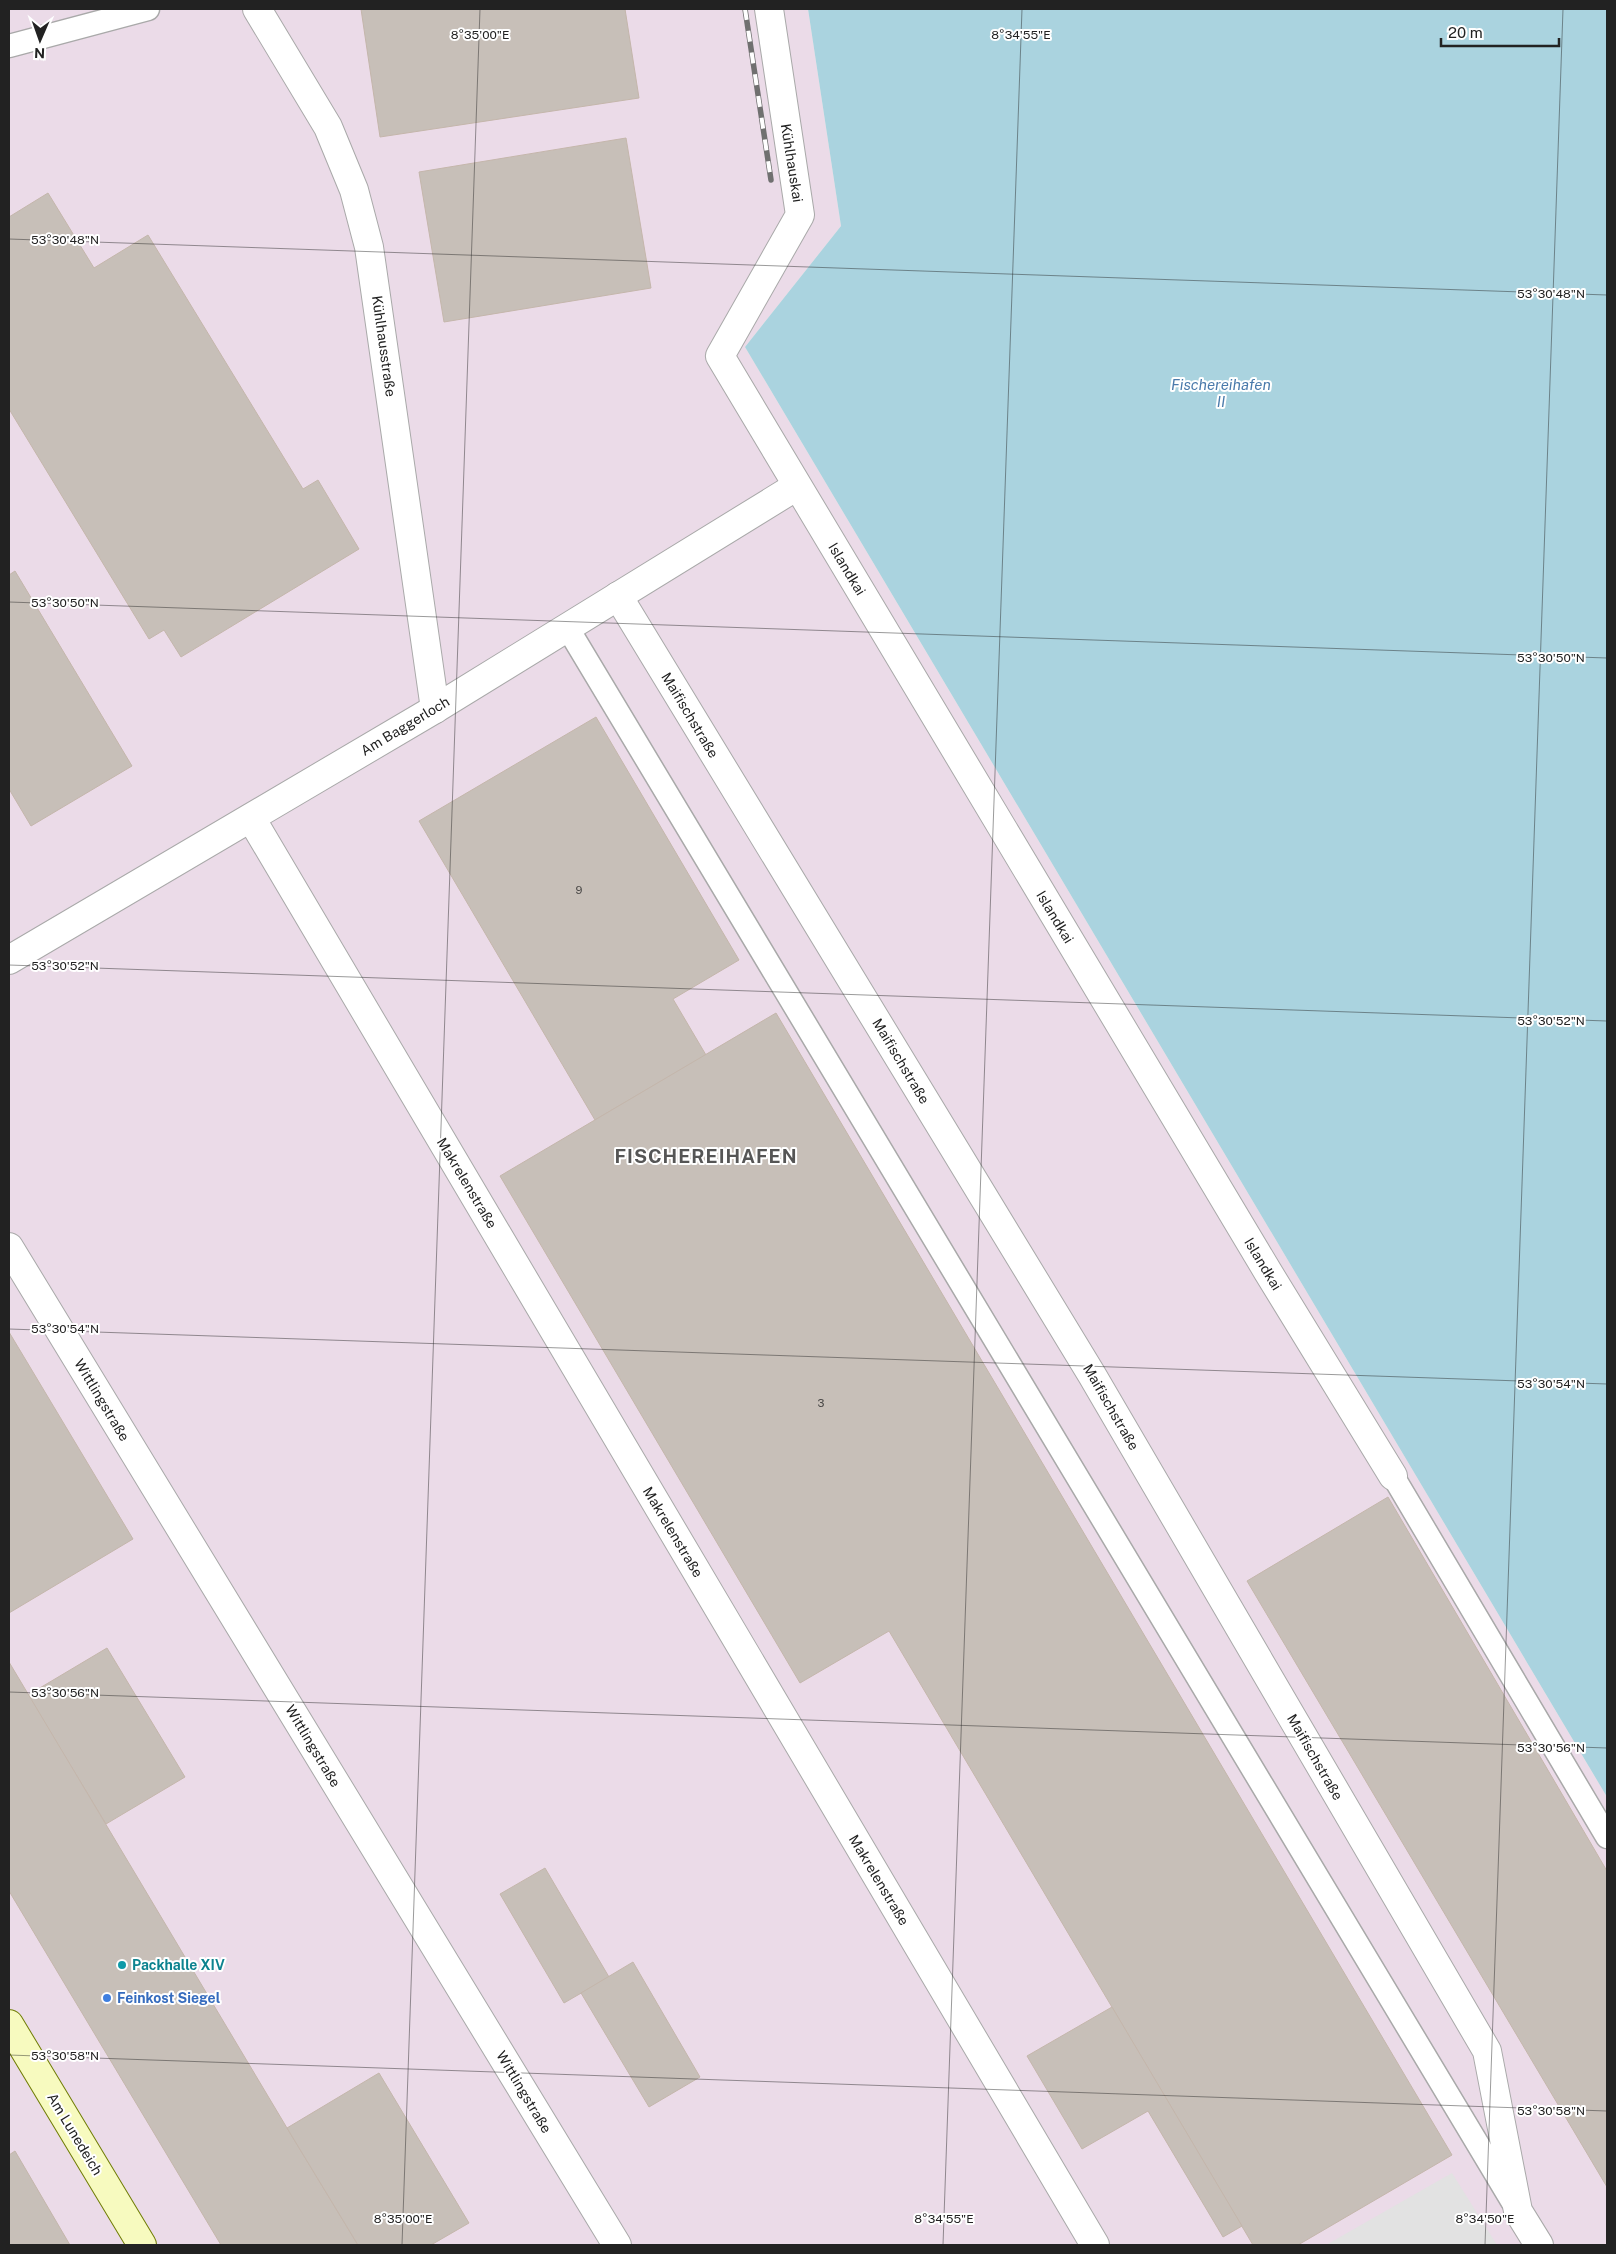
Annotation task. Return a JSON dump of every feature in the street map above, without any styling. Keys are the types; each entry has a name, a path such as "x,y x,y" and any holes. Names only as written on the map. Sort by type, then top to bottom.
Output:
{"street":[{"name":"Kühlhausstraße","path":"257,9 328,127 354,190 369,246 435,708"},
{"name":"Kühlhauskai","path":"720,356 800,215 769,9"},
{"name":"Islandkai","path":"720,356 1262,1264 1392,1476"},
{"name":"Am Baggerloch","path":"9,960 435,708 797,486"},
{"name":"Maifischstraße","path":"618,596 1092,1375 1488,2051 1518,2211 1540,2245"},
{"name":"Makrelenstraße","path":"251,818 1095,2245"},
{"name":"Wittlingstraße","path":"9,1247 617,2245"},
{"name":"Am Lunedeich","path":"9,2024 142,2245"}],"lane":[{"path":"9,46 148,9"},
{"path":"567,627 1518,2211"},
{"path":"1392,1476 1607,1837"}],"shaded area":[{"path":"9,9 808,9 841,226 745,347 1607,1797 1607,2245 9,2245"},
{"path":"1452,2173 1497,2245 1326,2245"}],"water":[{"name":"Fischereihafen II","path":"808,9 1607,9 1607,1797 745,347 841,226"}],"building":[{"path":"361,9 625,9 639,98 380,137"},
{"path":"626,138 651,288 444,322 419,172"},
{"path":"48,193 94,268 148,235 303,489 318,480 359,549 181,657 164,630 149,639 9,409 9,217"},
{"path":"15,571 132,766 31,826 9,789 9,575"},
{"path":"596,717 739,960 673,999 706,1055 595,1120 419,821"},
{"path":"776,1013 1452,2155 1298,2245 1253,2245 889,1631 800,1683 500,1176"},
{"path":"9,1332 133,1539 9,1613"},
{"path":"1388,1497 1607,1871 1607,2187 1247,1581"},
{"path":"107,1648 185,1777 106,1824 28,1695"},
{"name":"Packhalle XIV","path":"9,1662 358,2245 221,2245 9,1891"},
{"path":"545,1868 609,1977 564,2003 500,1894"},
{"path":"633,1962 700,2077 649,2107 581,1993"},
{"path":"1112,2007 1242,2226 1223,2237 1148,2111 1082,2149 1027,2056"},
{"path":"379,2073 469,2223 431,2245 358,2245 287,2128"},
{"path":"15,2151 70,2245 9,2245 9,2155"}],"railway":[{"path":"745,9 771,180"}],"place":[{"name":"Packhalle XIV","path":"122,1965"},
{"name":"Feinkost Siegel","path":"107,1998"}],"district":[{"name":"FISCHEREIHAFEN","path":"706,1156"}]}
